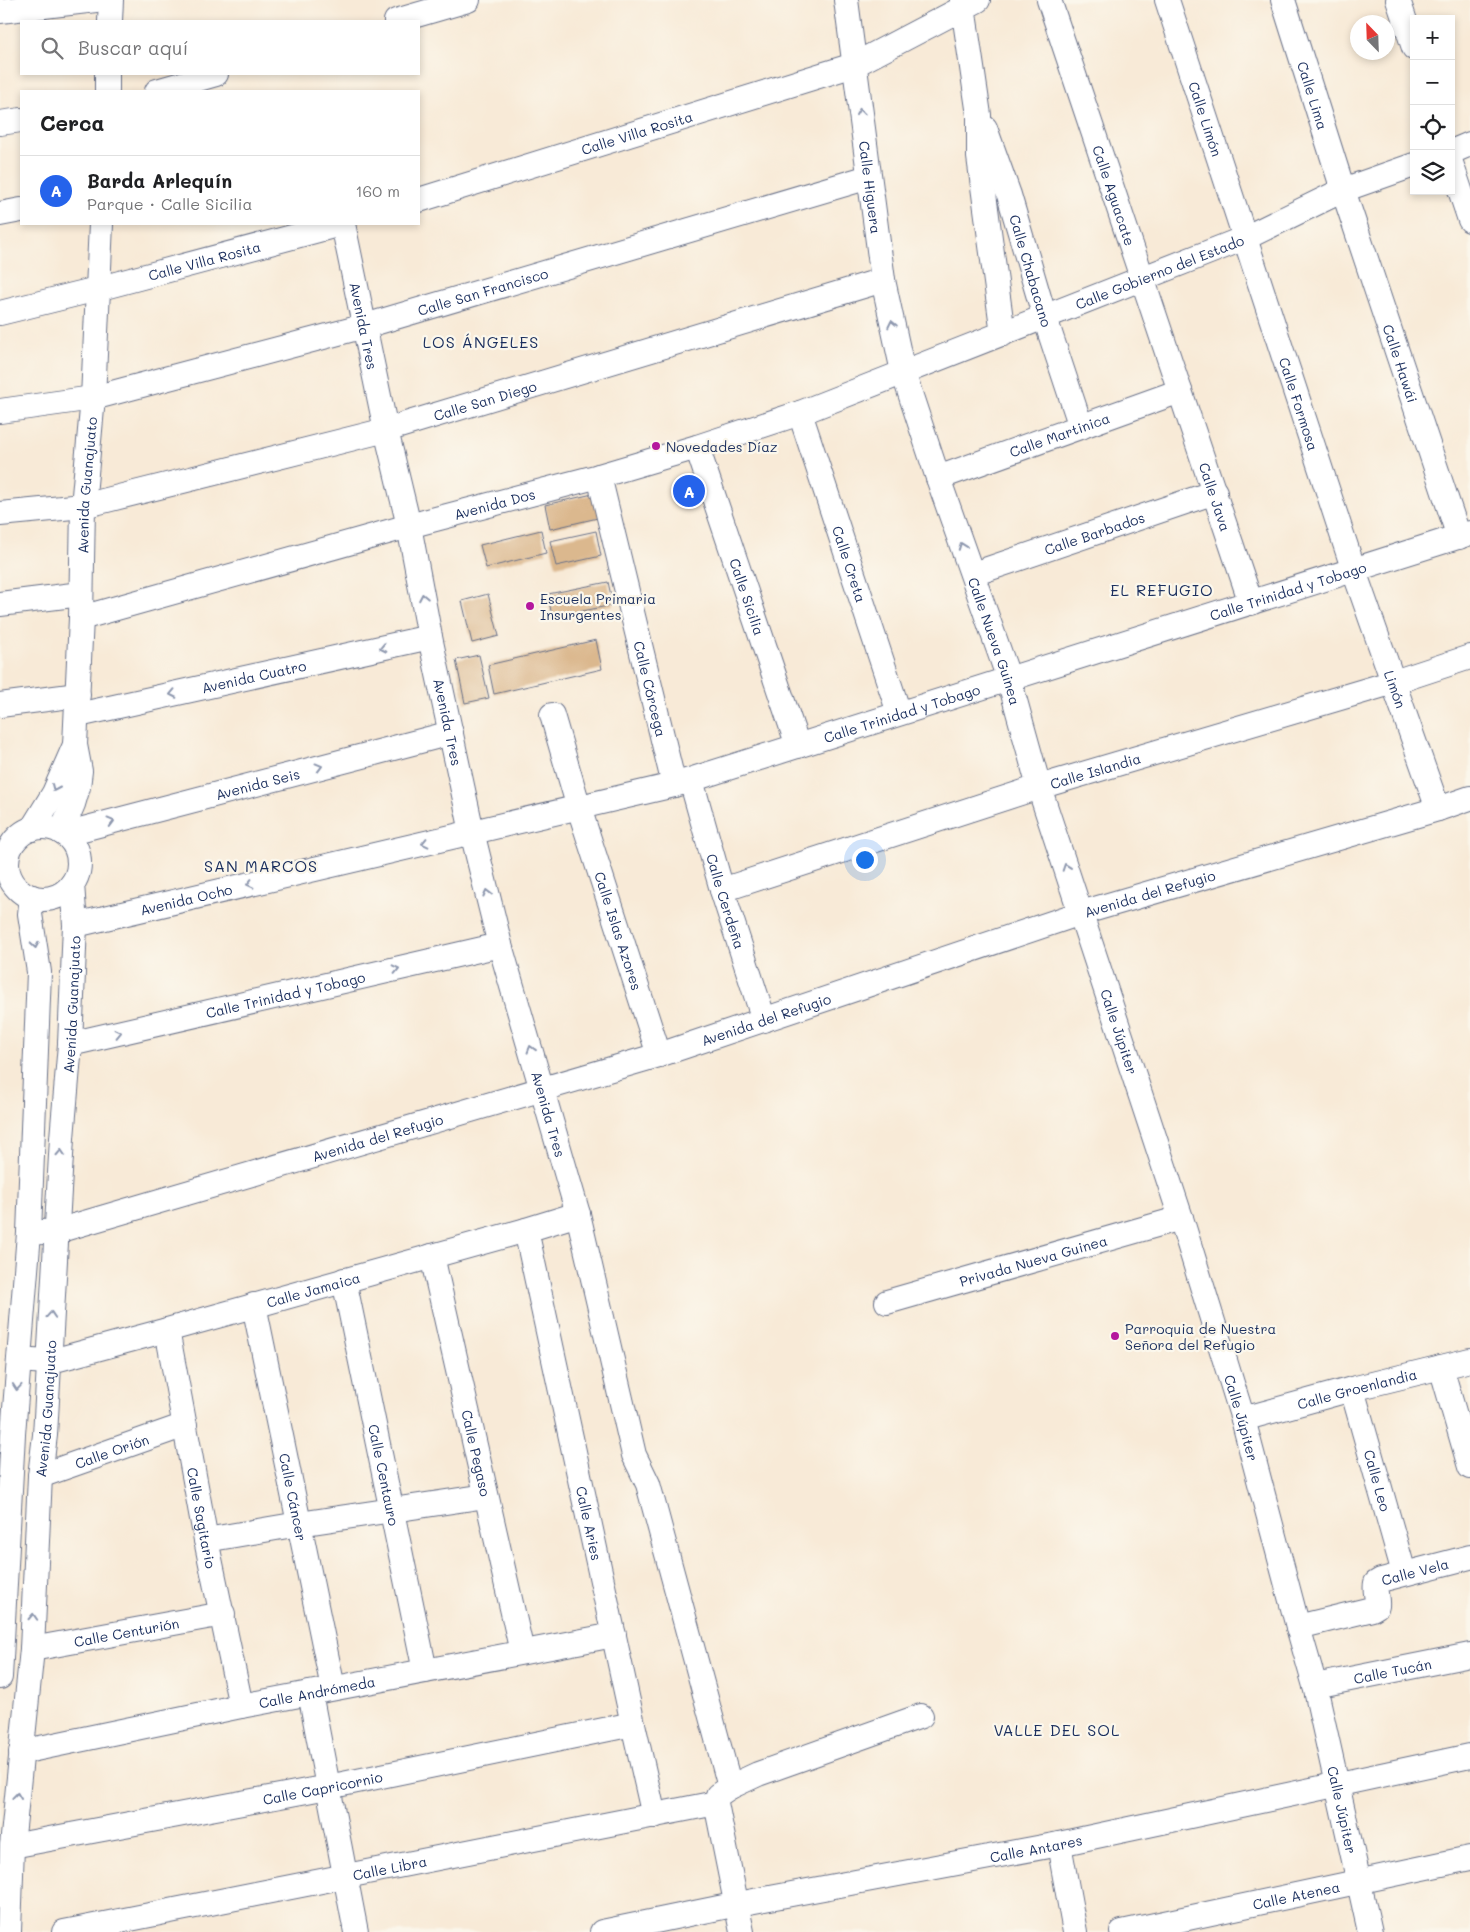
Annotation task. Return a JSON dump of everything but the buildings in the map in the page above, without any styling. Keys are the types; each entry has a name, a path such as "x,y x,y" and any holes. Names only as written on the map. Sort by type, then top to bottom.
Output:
{"street":[{"path":"0,11 96,0"},
{"path":"110,20 111,0"},
{"path":"399,20 468,0"},
{"name":"Calle Higuera","path":"846,0 883,280 902,372"},
{"name":"Calle Aguacate","path":"1049,0 1180,391"},
{"name":"Calle Limón","path":"1167,0 1245,238"},
{"name":"Calle Lima","path":"1283,0 1343,190"},
{"path":"1398,0 1410,36"},
{"name":"Calle Villa Rosita","path":"420,200 854,66 967,3"},
{"name":"Calle Chabacano","path":"967,3 979,114 979,157 1003,334"},
{"path":"107,75 107,90"},
{"path":"160,90 212,75"},
{"name":"Calle Chabacano","path":"979,114 1010,195 1046,318 1081,427"},
{"path":"0,123 20,120"},
{"path":"1455,150 1470,144"},
{"name":"Calle Gobierno del Estado","path":"902,372 1046,318 1245,238 1343,190 1410,166"},
{"path":"1455,175 1470,220"},
{"name":"Calle San Francisco","path":"0,411 93,398 365,326 869,177"},
{"name":"Calle Hawái","path":"1343,190 1465,535"},
{"path":"0,214 20,210"},
{"name":"Avenida Guanajuato","path":"63,833 78,787 80,770 75,745 81,618 83,506 93,398 96,289 101,225"},
{"name":"Calle Villa Rosita","path":"0,313 338,225"},
{"name":"Avenida Tres","path":"342,225 386,430 409,526 430,637 472,832 500,945 578,1214 634,1455 648,1484 717,1798 742,1932"},
{"name":"Calle Formosa","path":"1245,238 1354,571"},
{"name":"Calle San Diego","path":"0,514 83,506 386,430 883,280"},
{"name":"Avenida Dos","path":"81,618 697,447 800,413 902,372"},
{"name":"Calle Nueva Guinea","path":"902,372 1009,680 1039,787 1081,913"},
{"name":"Calle Martinica","path":"938,478 1180,391"},
{"name":"Calle Java","path":"1180,391 1251,603"},
{"name":"Calle Creta","path":"800,413 899,713"},
{"name":"Calle Sicilia","path":"697,447 798,746"},
{"name":"Calle Córcega","path":"598,476 682,783"},
{"name":"Calle Barbados","path":"972,574 1214,492"},
{"name":"Calle Trinidad y Tobago","path":"472,832 682,783 1465,535"},
{"name":"Limón","path":"1354,571 1438,809"},
{"path":"0,604 81,594"},
{"name":"Avenida Cuatro","path":"0,706 78,705 430,637"},
{"name":"Calle Islandia","path":"722,890 1039,787 1394,682 1470,657"},
{"name":"Calle Islas Azores","path":"552,715 579,808 659,1055"},
{"name":"Avenida Seis","path":"63,833 451,733"},
{"name":"Avenida Guanajuato","path":"32,829 54,793 75,745"},
{"name":"Calle Cerdeña","path":"682,783 722,890 764,1020"},
{"name":"Avenida del Refugio","path":"29,1233 57,1231 659,1055 1081,913 1470,798"},
{"path":"44,827 63,833 74,844 78,857 78,871 72,884 61,894 54,897 47,898 17,893 10,878 5,853 19,836 32,829 44,827"},
{"name":"Avenida Ocho","path":"75,925 472,832"},
{"name":"Avenida Guanajuato","path":"9,1932 12,1846 32,1649 40,1476 70,1044 75,925 72,884"},
{"name":"Avenida Guanajuato","path":"0,1676 13,1434 29,1233 39,972 30,914 17,893"},
{"name":"Calle Júpiter","path":"1081,913 1181,1218 1243,1419 1315,1686 1370,1932"},
{"name":"Calle Trinidad y Tobago","path":"70,1044 500,945"},
{"name":"Calle Jamaica","path":"20,1361 48,1362 578,1214"},
{"name":"Privada Nueva Guinea","path":"887,1302 1181,1218"},
{"name":"Calle Aries","path":"526,1230 654,1816"},
{"name":"Calle Pegaso","path":"432,1256 522,1652"},
{"name":"Calle Centauro","path":"344,1280 425,1671"},
{"name":"Calle Cáncer","path":"254,1305 333,1688"},
{"name":"Calle Sagitario","path":"167,1330 206,1540 241,1706"},
{"name":"Calle Groenlandia","path":"1243,1419 1352,1389 1470,1360"},
{"path":"1441,1367 1470,1467"},
{"name":"Calle Leo","path":"1352,1389 1404,1573"},
{"name":"Calle Orión","path":"40,1476 185,1425"},
{"path":"13,1434 44,1435"},
{"path":"206,1540 486,1496"},
{"name":"Calle Vela","path":"1298,1627 1372,1609 1377,1606 1376,1583 1404,1573 1470,1557"},
{"name":"Calle Centurión","path":"32,1649 223,1614"},
{"name":"Calle Andrómeda","path":"21,1752 241,1706 614,1635"},
{"name":"Calle Tucán","path":"1315,1686 1470,1655"},
{"path":"310,1693 356,1932"},
{"name":"Calle Libra","path":"64,1932 344,1875 654,1816 717,1798 758,1774 921,1716"},
{"name":"Calle Capricornio","path":"12,1846 328,1787 633,1724"},
{"name":"Calle Antares","path":"602,1932 738,1904 1059,1844 1470,1756"},
{"path":"1059,1844 1075,1932"},
{"name":"Calle Atenea","path":"1122,1932 1470,1858"}],"place":[{"name":"Novedades Díaz","path":"656,446"},
{"name":"Barda Arlequín","path":"689,491"},
{"name":"Escuela Primaria Insurgentes","path":"530,606"},
{"name":"Parroquia de Nuestra Señora del Refugio","path":"1115,1336"}],"district":[{"name":"LOS ÁNGELES","path":"481,341"},
{"name":"EL REFUGIO","path":"1162,589"},
{"name":"SAN MARCOS","path":"261,865"},
{"name":"VALLE DEL SOL","path":"1057,1729"}]}
